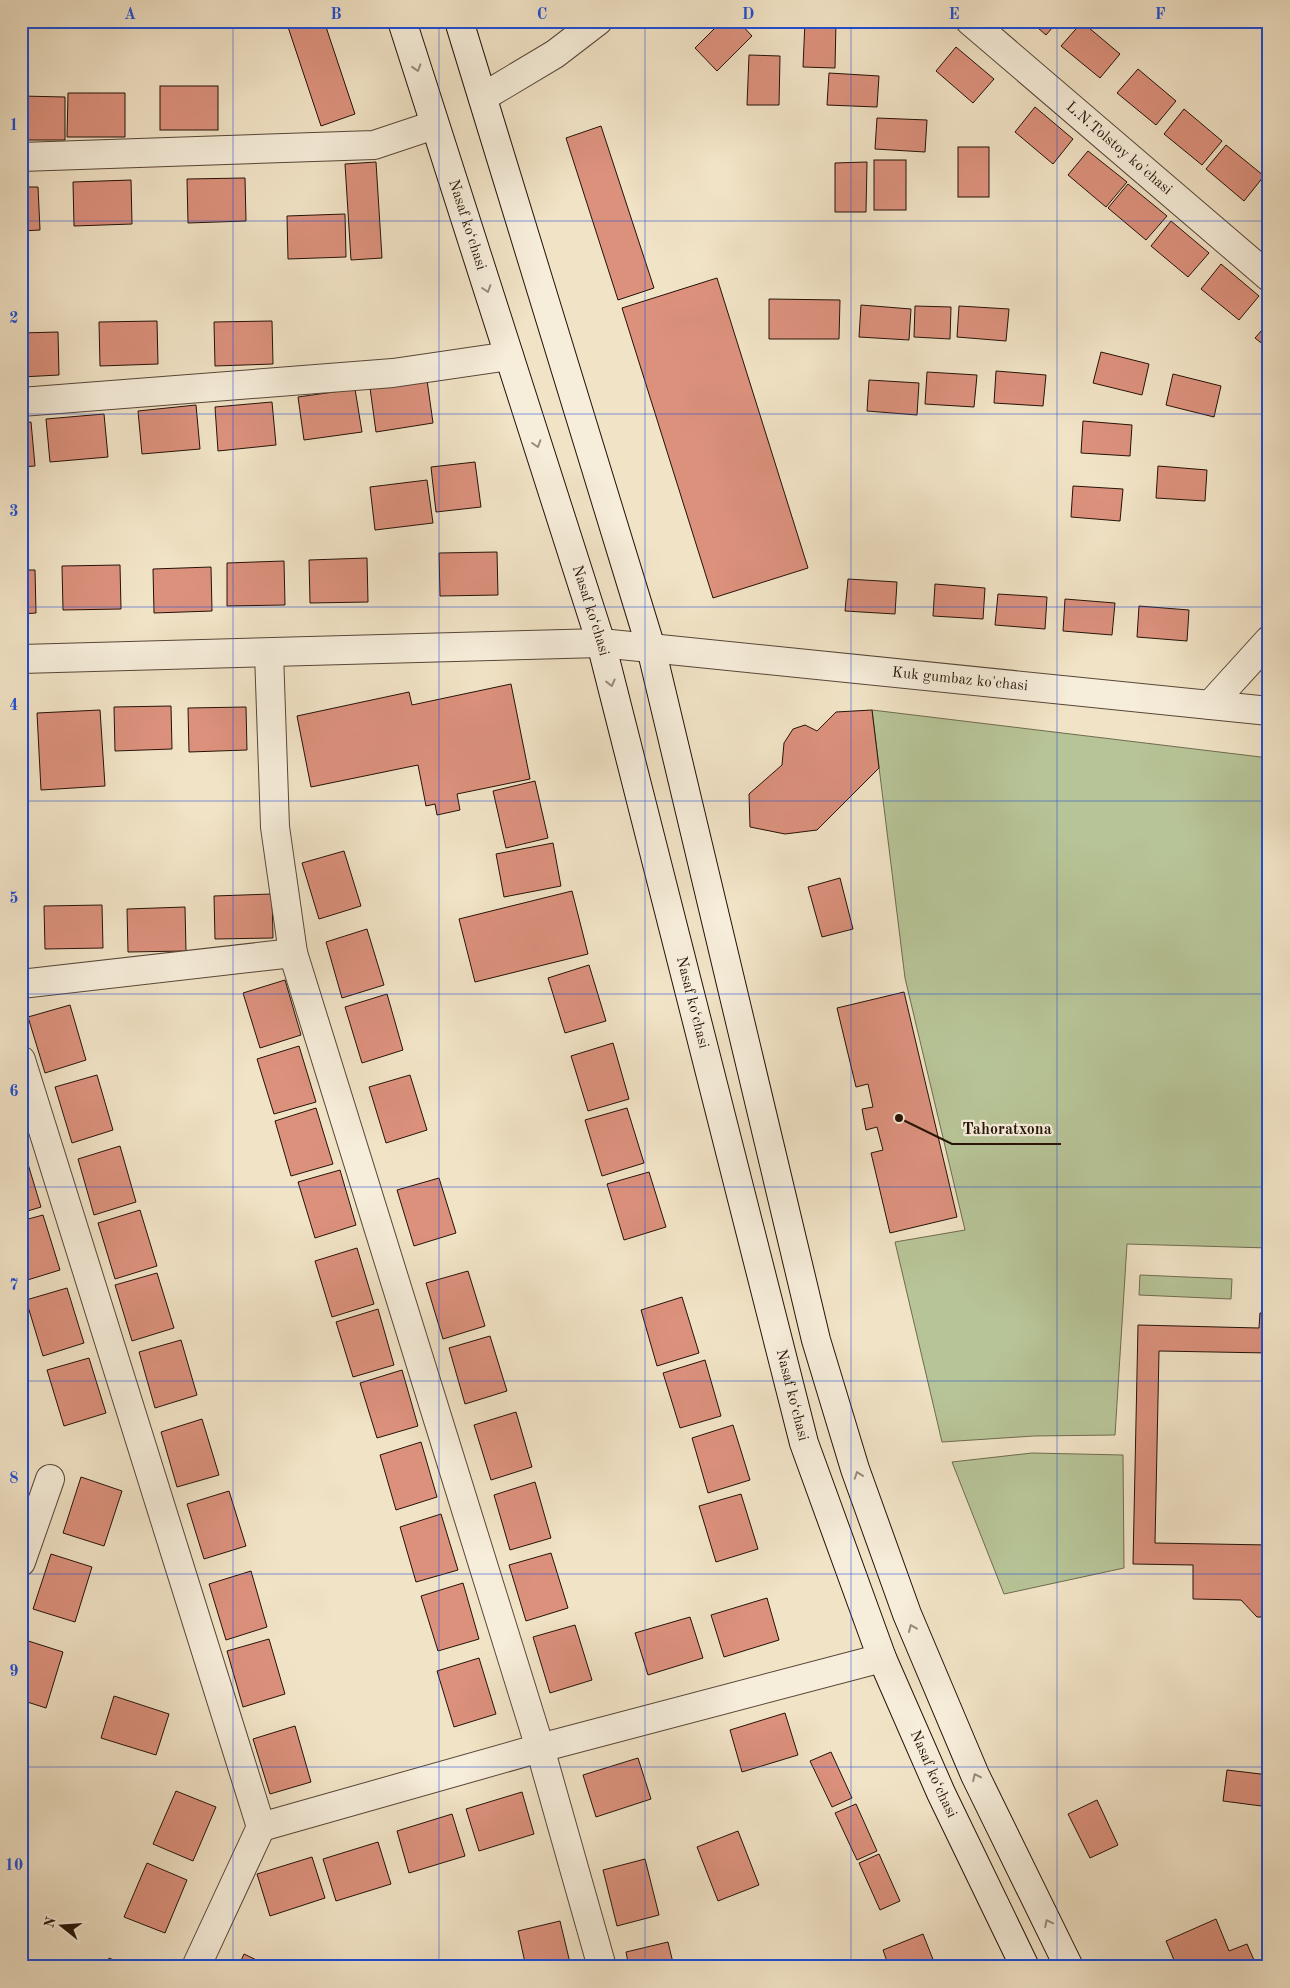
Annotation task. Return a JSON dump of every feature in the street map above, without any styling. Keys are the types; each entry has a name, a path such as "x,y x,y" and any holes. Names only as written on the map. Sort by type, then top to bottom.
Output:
{"street":[{"name":"Nasaf ko‘chasi","path":"402,21 601,642 804,1443 882,1658 941,1793 1025,1967"},
{"path":"459,21 651,648 816,1340 856,1468 907,1614 972,1766 1069,1967"},
{"path":"484,98 555,54 598,21"},
{"name":"L.N.Tolstoy ko'chasi","path":"970,21 1269,277"},
{"path":"21,157 374,145 434,125"},
{"path":"21,402 393,373 509,356"},
{"path":"1210,705 1269,640"},
{"name":"Kuk gumbaz ko'chasi","path":"21,659 105,655 601,642 1269,711"},
{"path":"269,652 275,827 293,953 540,1748 602,1967"},
{"path":"21,984 293,953"},
{"path":"21,1060 261,1826 196,1967"},
{"path":"21,1562 50,1480"},
{"path":"261,1826 540,1748 882,1658"}],"green space":[{"path":"872,710 1269,758 1269,1248 1127,1244 1115,1435 1034,1436 942,1442 895,1242 965,1230 905,978"},
{"path":"1140,1275 1232,1279 1231,1299 1139,1295"},
{"path":"1032,1453 1123,1455 1124,1568 1004,1594 952,1462"}],"building":[{"path":"286,21 324,21 355,114 321,126"},
{"path":"722,21 738,21 752,36 717,71 695,48"},
{"path":"805,21 836,21 835,68 803,67"},
{"path":"1030,21 1058,21 1046,35"},
{"path":"1082,22 1120,54 1100,78 1061,46"},
{"path":"956,47 994,79 973,103 936,71"},
{"path":"749,55 780,56 779,105 747,105"},
{"path":"1138,69 1176,101 1156,125 1117,93"},
{"path":"829,73 879,76 877,107 827,105"},
{"path":"160,86 218,86 218,130 160,130"},
{"path":"68,93 125,93 125,137 67,137"},
{"path":"21,96 65,97 65,140 21,140"},
{"path":"1035,107 1073,139 1053,164 1015,132"},
{"path":"1184,109 1222,141 1202,165 1164,134"},
{"path":"877,118 927,120 925,152 875,149"},
{"path":"601,126 654,288 618,300 566,138"},
{"path":"1226,145 1264,176 1244,201 1206,169"},
{"path":"958,147 989,147 989,197 958,197"},
{"path":"1088,151 1127,182 1106,207 1068,175"},
{"path":"874,160 906,160 906,210 874,210"},
{"path":"376,162 382,258 351,260 345,164"},
{"path":"867,162 866,212 835,212 835,163"},
{"path":"245,178 246,221 188,223 187,179"},
{"path":"131,180 132,224 74,226 73,182"},
{"path":"1128,184 1167,216 1146,240 1108,208"},
{"path":"21,187 38,187 40,230 21,231"},
{"path":"345,214 346,257 288,259 287,216"},
{"path":"1171,221 1209,253 1188,277 1151,246"},
{"path":"1221,264 1259,296 1239,320 1201,289"},
{"path":"717,278 808,568 713,598 622,308"},
{"path":"769,299 840,300 839,339 769,339"},
{"path":"861,305 911,309 909,340 859,337"},
{"path":"915,306 951,307 950,339 914,337"},
{"path":"959,306 1009,309 1006,341 957,337"},
{"path":"157,321 158,364 100,366 99,322"},
{"path":"272,321 273,364 215,366 214,322"},
{"path":"1269,322 1269,349 1255,338"},
{"path":"58,332 59,375 21,377 21,333"},
{"path":"1101,352 1149,364 1142,395 1093,383"},
{"path":"996,371 1046,375 1043,406 994,403"},
{"path":"927,372 977,375 974,407 925,404"},
{"path":"1173,374 1221,386 1214,417 1166,405"},
{"path":"427,380 433,423 376,432 370,388"},
{"path":"869,380 919,383 917,415 867,411"},
{"path":"355,389 362,432 304,440 298,397"},
{"path":"272,402 276,445 218,451 215,407"},
{"path":"196,405 200,449 142,454 138,411"},
{"path":"104,414 108,457 50,462 46,419"},
{"path":"1083,421 1132,425 1130,456 1081,453"},
{"path":"31,422 35,466 21,467 21,423"},
{"path":"475,462 481,507 436,512 431,467"},
{"path":"1158,466 1207,470 1205,501 1156,498"},
{"path":"427,480 433,523 375,530 370,487"},
{"path":"1073,486 1123,489 1120,521 1071,517"},
{"path":"1269,523 1269,533 1264,529"},
{"path":"497,552 498,595 440,596 439,553"},
{"path":"367,558 368,602 310,603 309,560"},
{"path":"284,561 285,605 227,606 227,563"},
{"path":"120,565 121,609 63,610 62,566"},
{"path":"211,567 212,611 154,613 153,569"},
{"path":"21,570 35,570 36,613 21,614"},
{"path":"848,579 897,582 895,614 845,611"},
{"path":"935,584 985,588 983,619 933,616"},
{"path":"998,594 1047,597 1045,629 995,625"},
{"path":"1065,599 1115,603 1112,635 1063,631"},
{"path":"1139,606 1189,610 1187,641 1137,637"},
{"path":"511,684 530,779 457,794 460,810 437,815 435,804 426,806 418,765 311,787 297,716 409,692 412,705"},
{"path":"171,706 172,749 115,751 114,707"},
{"path":"246,707 247,750 189,752 188,708"},
{"path":"100,710 105,786 41,790 37,713"},
{"path":"872,710 879,768 817,830 785,834 750,827 749,794 782,765 784,743 793,729 805,725 817,731 836,712"},
{"path":"535,781 548,838 506,848 493,791"},
{"path":"553,843 561,886 504,897 496,854"},
{"path":"344,851 361,906 319,919 302,863"},
{"path":"840,878 853,929 822,937 808,887"},
{"path":"572,891 588,954 475,982 459,919"},
{"path":"272,894 273,938 215,939 214,896"},
{"path":"102,905 103,948 45,949 44,906"},
{"path":"185,907 186,951 128,952 127,909"},
{"path":"24,908 25,952 21,952 21,909"},
{"path":"367,929 384,985 342,998 326,942"},
{"path":"589,965 606,1021 565,1033 548,978"},
{"path":"285,980 301,1035 260,1048 243,993"},
{"path":"904,992 957,1217 890,1233 871,1153 883,1150 877,1127 866,1130 862,1109 873,1107 868,1084 856,1087 837,1008"},
{"path":"387,994 403,1050 362,1063 345,1007"},
{"path":"70,1005 86,1060 45,1073 28,1017"},
{"path":"613,1043 629,1099 588,1111 571,1056"},
{"path":"299,1046 316,1102 274,1114 257,1059"},
{"path":"97,1075 113,1130 72,1143 55,1087"},
{"path":"410,1075 427,1130 386,1143 369,1087"},
{"path":"316,1108 333,1164 291,1176 275,1121"},
{"path":"627,1108 644,1163 602,1176 585,1120"},
{"path":"120,1146 136,1202 94,1215 78,1159"},
{"path":"24,1151 41,1207 21,1213 21,1152"},
{"path":"340,1170 356,1225 315,1238 298,1182"},
{"path":"649,1172 666,1227 624,1240 607,1184"},
{"path":"439,1178 456,1233 414,1246 397,1190"},
{"path":"140,1210 157,1266 115,1279 98,1223"},
{"path":"43,1215 60,1270 21,1282 21,1221"},
{"path":"357,1248 374,1304 332,1317 315,1261"},
{"path":"468,1271 485,1326 443,1339 426,1283"},
{"path":"157,1273 174,1328 132,1341 115,1285"},
{"path":"67,1288 84,1343 43,1356 26,1300"},
{"path":"682,1297 699,1353 657,1366 641,1310"},
{"path":"378,1309 394,1365 353,1377 336,1322"},
{"path":"1260,1313 1269,1313 1269,1353 1159,1351 1155,1543 1269,1545 1269,1617 1257,1617 1241,1600 1193,1599 1193,1565 1133,1564 1138,1325 1259,1328"},
{"path":"490,1336 507,1391 465,1404 449,1348"},
{"path":"181,1340 197,1395 155,1408 139,1352"},
{"path":"89,1358 106,1413 64,1426 47,1370"},
{"path":"705,1360 721,1416 680,1428 663,1373"},
{"path":"402,1370 418,1426 377,1438 360,1383"},
{"path":"516,1412 532,1467 491,1480 474,1425"},
{"path":"202,1419 219,1475 177,1487 161,1432"},
{"path":"733,1425 750,1480 708,1493 692,1438"},
{"path":"421,1442 437,1497 396,1510 380,1455"},
{"path":"21,1446 28,1448 21,1469"},
{"path":"81,1477 122,1491 104,1546 63,1533"},
{"path":"535,1482 551,1538 510,1550 494,1495"},
{"path":"229,1491 246,1546 204,1559 187,1504"},
{"path":"741,1494 758,1549 716,1562 699,1506"},
{"path":"441,1514 458,1570 416,1582 400,1527"},
{"path":"551,1553 568,1608 526,1621 509,1565"},
{"path":"51,1554 92,1567 75,1622 33,1609"},
{"path":"251,1571 267,1627 226,1640 209,1584"},
{"path":"463,1583 479,1639 438,1651 421,1596"},
{"path":"767,1598 779,1640 724,1657 711,1615"},
{"path":"690,1617 703,1658 648,1675 635,1633"},
{"path":"575,1625 592,1680 550,1693 533,1637"},
{"path":"22,1639 63,1652 46,1708 21,1700"},
{"path":"269,1639 285,1694 243,1707 227,1651"},
{"path":"479,1658 496,1714 454,1727 437,1671"},
{"path":"114,1696 169,1714 156,1755 101,1738"},
{"path":"785,1713 798,1755 742,1772 730,1730"},
{"path":"295,1726 311,1782 270,1794 253,1739"},
{"path":"831,1752 852,1798 832,1807 810,1761"},
{"path":"638,1758 651,1799 596,1817 583,1775"},
{"path":"1227,1770 1269,1775 1269,1807 1223,1801"},
{"path":"21,1773 26,1774 21,1788"},
{"path":"176,1791 216,1807 193,1861 153,1844"},
{"path":"522,1792 534,1834 479,1851 466,1809"},
{"path":"1097,1800 1118,1845 1090,1858 1068,1814"},
{"path":"856,1804 877,1851 857,1860 835,1813"},
{"path":"452,1814 465,1856 409,1873 397,1831"},
{"path":"738,1831 759,1885 718,1901 697,1847"},
{"path":"378,1842 391,1884 336,1901 323,1859"},
{"path":"879,1854 900,1901 880,1910 859,1863"},
{"path":"312,1857 325,1898 270,1916 257,1874"},
{"path":"645,1859 659,1915 617,1926 603,1870"},
{"path":"147,1863 187,1880 165,1933 124,1917"},
{"path":"1216,1919 1229,1951 1247,1944 1257,1967 1177,1967 1166,1941"},
{"path":"560,1921 571,1967 526,1967 518,1931"},
{"path":"923,1934 936,1967 889,1967 883,1950"},
{"path":"668,1942 674,1967 629,1967 626,1952"},
{"path":"244,1954 271,1967 238,1967"},
{"path":"109,1958 130,1967 106,1967"}],"place":[{"name":"Tahoratxona","path":"899,1118"}]}
